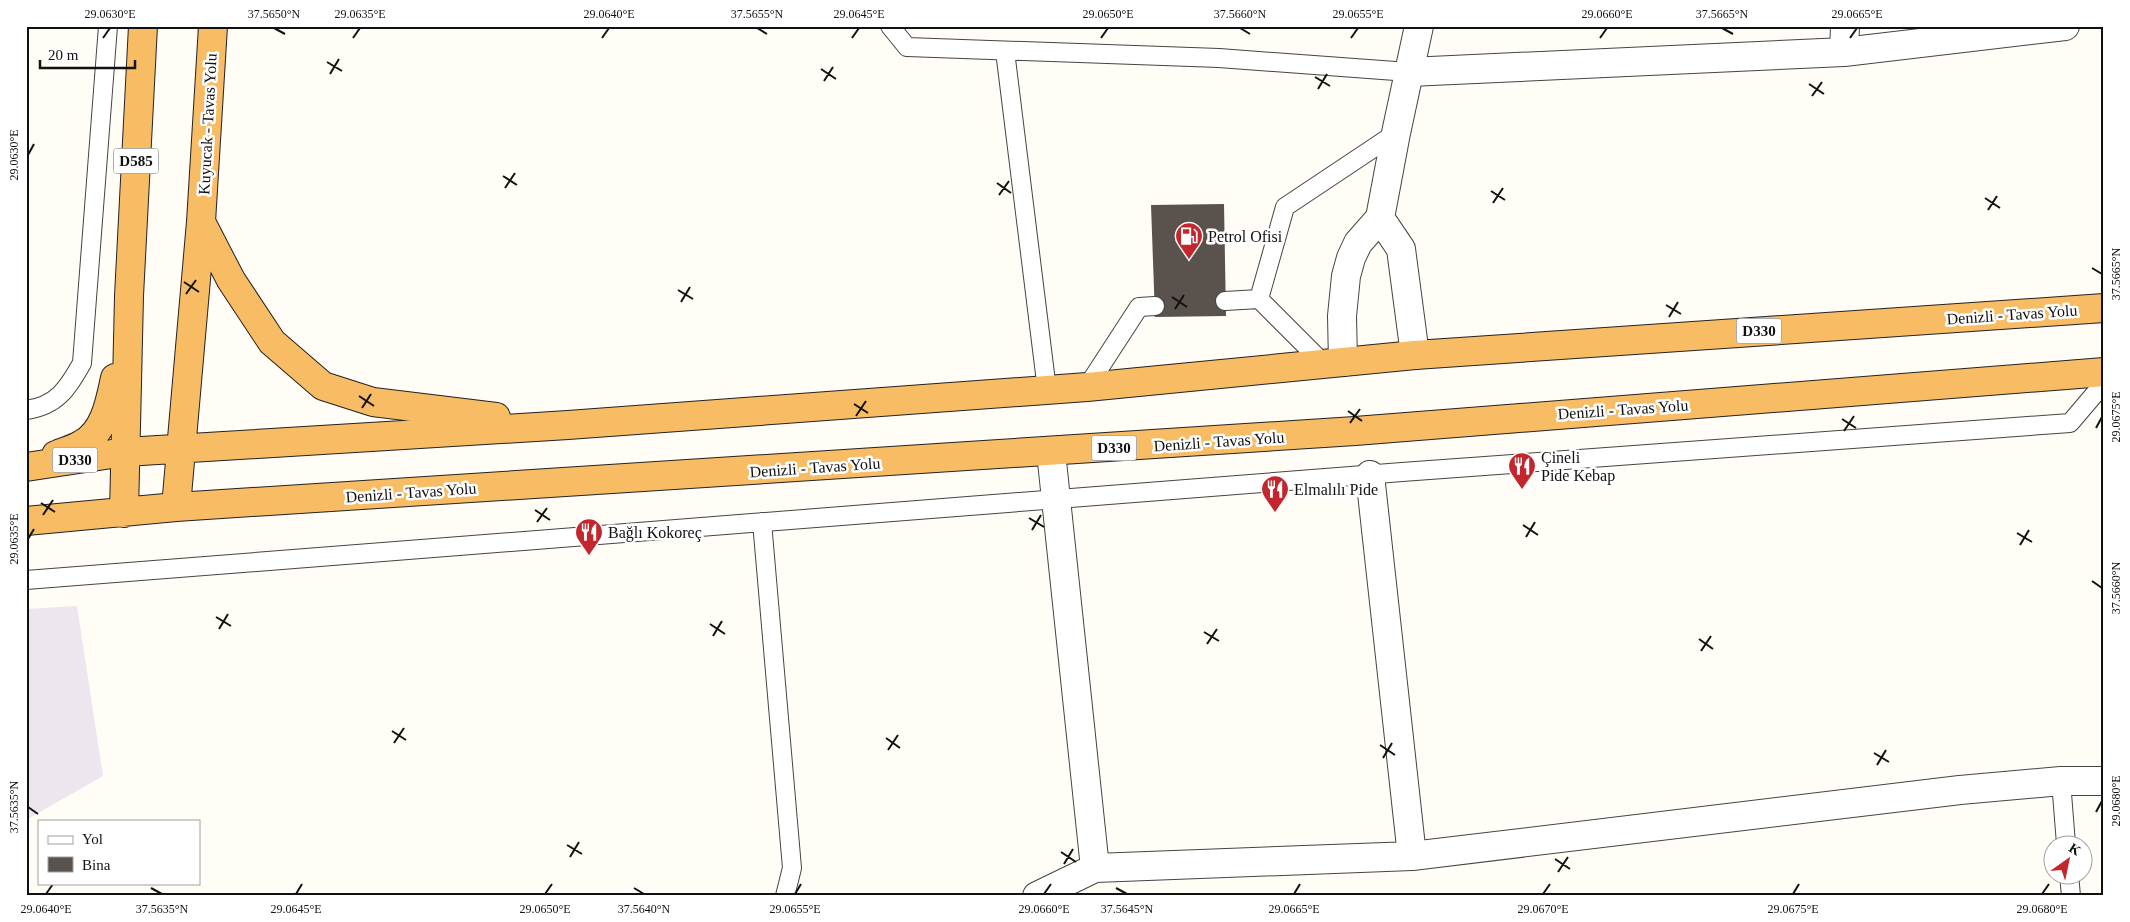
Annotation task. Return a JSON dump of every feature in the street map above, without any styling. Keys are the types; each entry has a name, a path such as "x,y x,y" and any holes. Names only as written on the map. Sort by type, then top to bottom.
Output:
{"highway":[{"name":"D585","path":"125,452 129,296 143,26"},
{"name":"Kuyucak - Tavas Yolu","path":"176,507 201,222 213,26"},
{"path":"201,222 231,280 272,342 323,386 373,402 568,425"},
{"path":"26,467 84,444 98,429 109,412 129,296"},
{"name":"Denizli - Tavas Yolu","path":"125,452 568,425 1087,387 1415,355 2104,308"},
{"name":"Denizli - Tavas Yolu","path":"124,513 176,507 1356,431 1447,422 2104,372"},
{"path":"124,513 125,452"},
{"name":"D330","path":"26,467 125,452"},
{"name":"D330","path":"26,521 124,513"}],"street":[{"path":"1334,363 1342,316 1346,276 1358,243 1380,218 1419,26"},
{"path":"1409,72 1844,39 2065,26"},
{"path":"1380,218 1401,249 1415,355"},
{"path":"1051,452 1095,868"},
{"path":"1370,475 1412,856"},
{"path":"1037,896 1095,868 1412,856 1950,791 2061,781 2104,780"}],"lane":[{"path":"26,410 40,408 67,390 82,363 108,26"},
{"path":"890,26 907,47 1219,58 1409,72"},
{"path":"1005,51 1047,390"},
{"path":"1259,299 1285,207 1396,133"},
{"path":"1225,302 1259,299 1334,363"},
{"path":"1087,387 1140,307 1155,306"},
{"path":"26,580 1056,499 2070,423 2104,383"},
{"path":"762,522 792,868 785,896"},
{"path":"2061,781 2065,834"}],"shaded area":[{"path":"77,606 103,776 26,820 26,609"}],"building":[{"path":"1224,204 1226,316 1155,317 1151,205"}],"place":[{"name":"Petrol Ofisi","path":"1189,260"},
{"name":"Çineli Pide Kebap","path":"1522,490"},
{"name":"Elmalılı Pide","path":"1275,513"},
{"name":"Bağlı Kokoreç","path":"589,556"}]}
